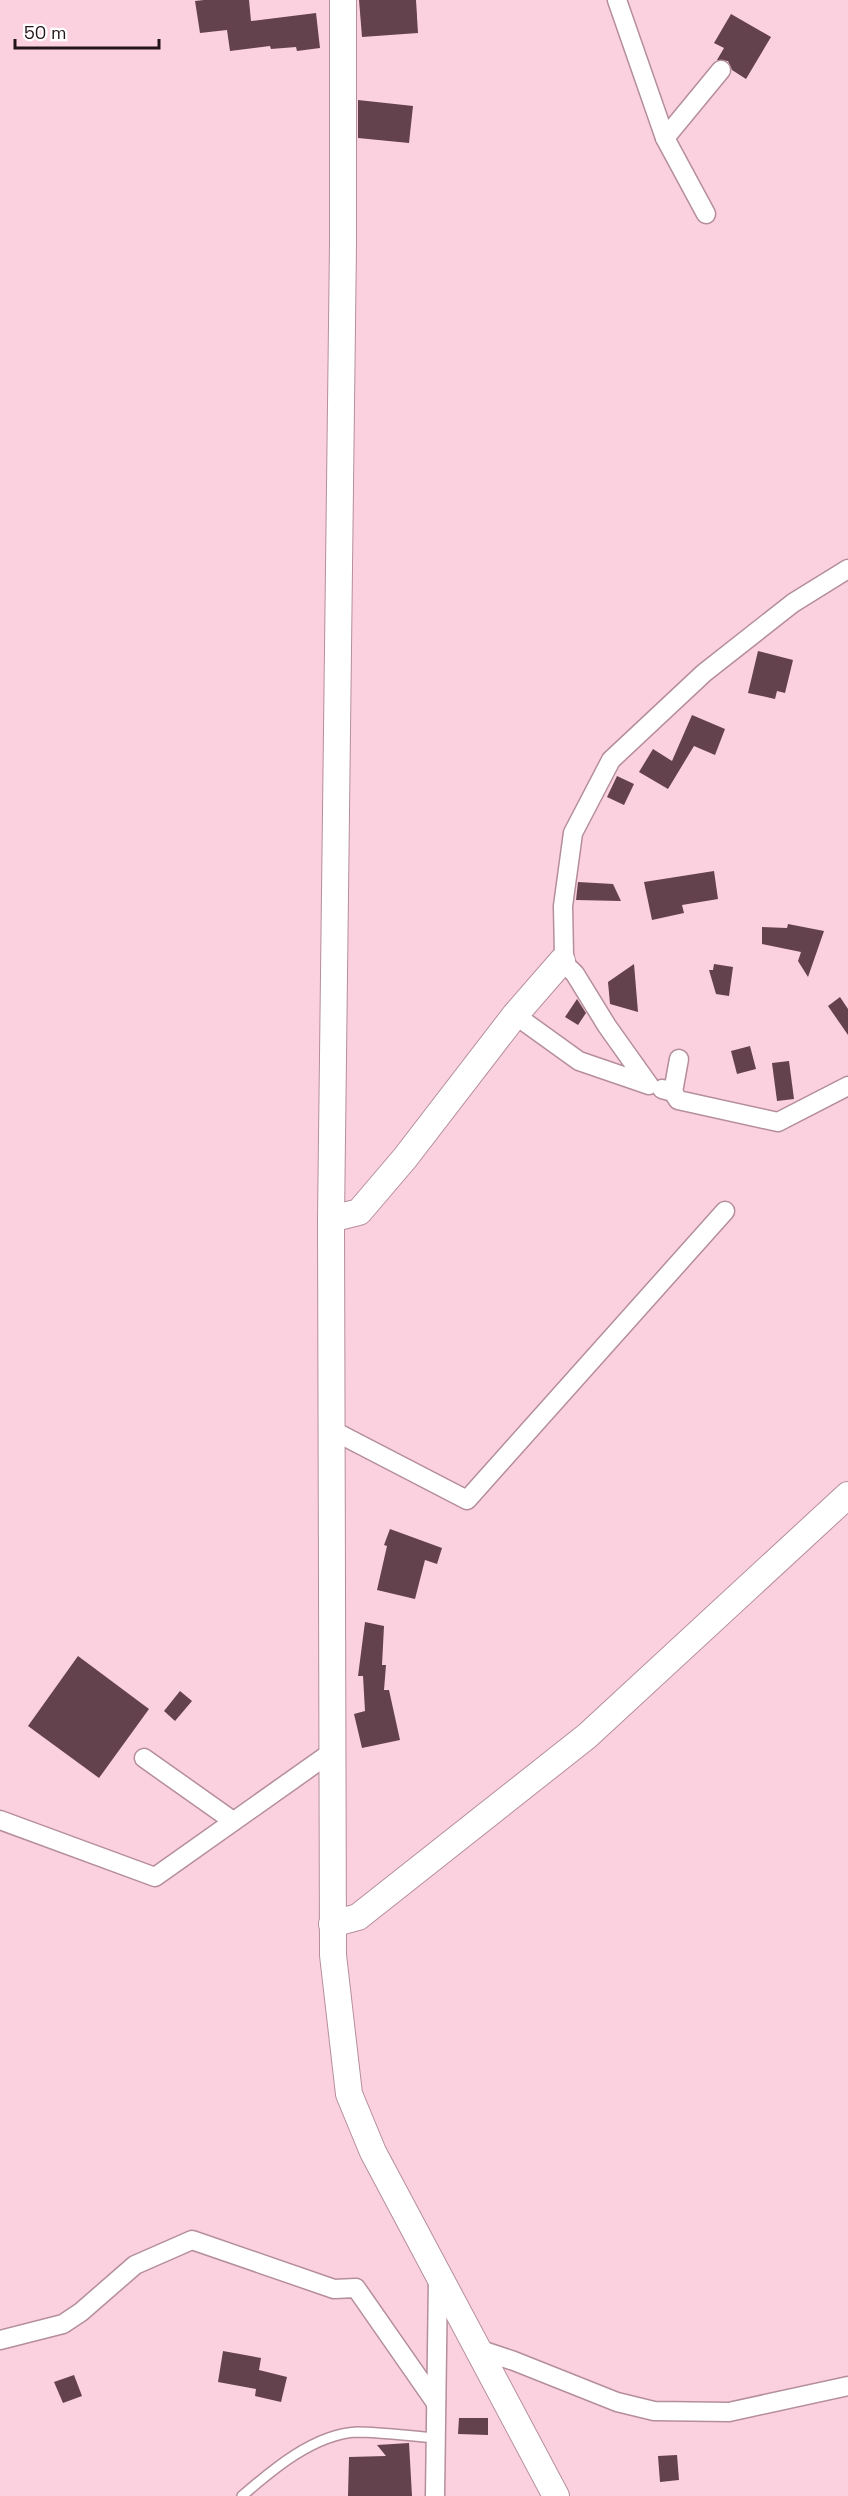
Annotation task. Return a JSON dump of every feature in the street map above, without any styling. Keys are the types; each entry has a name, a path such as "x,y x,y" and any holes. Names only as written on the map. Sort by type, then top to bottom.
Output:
{"street":[{"path":"343,0 343,243 331,1219 333,1955 350,2094 373,2152 556,2496"},
{"path":"617,0 665,138 706,214"},
{"path":"665,138 721,70"},
{"path":"331,1219 358,1212 405,1158 515,1015 562,961 564,956 563,906 573,833 611,760 704,674 793,603 848,568"},
{"path":"562,961 575,974 607,1026 649,1085"},
{"path":"515,1015 579,1061 673,1092 678,1100 778,1122 848,1086"},
{"path":"673,1092 680,1059"},
{"path":"330,1429 466,1500 725,1211"},
{"path":"332,1924 358,1917 587,1736 848,1495"},
{"path":"0,1820 155,1877 333,1752"},
{"path":"144,1758 233,1821"},
{"path":"0,2340 63,2324 81,2312 135,2265 192,2240 334,2289 356,2288 436,2403"},
{"path":"435,2496 438,2275"},
{"path":"478,2349 617,2402 654,2411 729,2412 848,2386"}],"lane":[{"path":"242,2496 271,2471 299,2452 332,2438 355,2432 435,2438"}],"building":[{"path":"249,0 251,21 316,13 320,48 297,51 296,47 271,49 270,46 230,51 227,30 200,33 195,1"},
{"path":"359,0 416,0 418,33 362,37"},
{"path":"731,14 771,37 746,79 732,70 728,61 717,60 724,48 714,43"},
{"path":"358,100 413,106 409,143 358,138"},
{"path":"758,651 793,660 785,693 777,691 775,699 748,693"},
{"path":"692,715 725,729 715,755 694,746 668,789 639,772 653,749 672,761"},
{"path":"617,776 634,784 624,805 607,797"},
{"path":"714,871 718,899 682,905 684,913 652,920 644,882"},
{"path":"578,882 613,884 621,901 576,900"},
{"path":"788,924 824,931 808,977 798,961 801,952 762,944 762,927 787,928"},
{"path":"634,964 638,1012 610,1004 608,982"},
{"path":"714,964 733,967 729,996 716,994 709,970 713,970"},
{"path":"840,997 848,1009 848,1035 828,1006"},
{"path":"577,999 586,1013 578,1025 565,1017"},
{"path":"750,1046 756,1069 737,1074 731,1051"},
{"path":"789,1061 794,1099 777,1101 772,1063"},
{"path":"390,1529 442,1548 437,1564 425,1560 415,1599 377,1590 387,1546 384,1545"},
{"path":"365,1622 384,1626 382,1665 386,1665 384,1690 389,1690 400,1740 362,1748 354,1714 365,1711 363,1676 358,1676"},
{"path":"78,1656 149,1709 99,1778 28,1726"},
{"path":"180,1691 192,1701 175,1721 164,1711"},
{"path":"223,2351 261,2358 259,2370 287,2377 281,2402 255,2396 256,2389 218,2382"},
{"path":"74,2375 82,2396 63,2403 54,2382"},
{"path":"459,2418 488,2418 488,2435 458,2434"},
{"path":"409,2443 412,2496 348,2496 349,2457 386,2456 377,2445"},
{"path":"677,2455 679,2480 660,2482 658,2456"}]}
